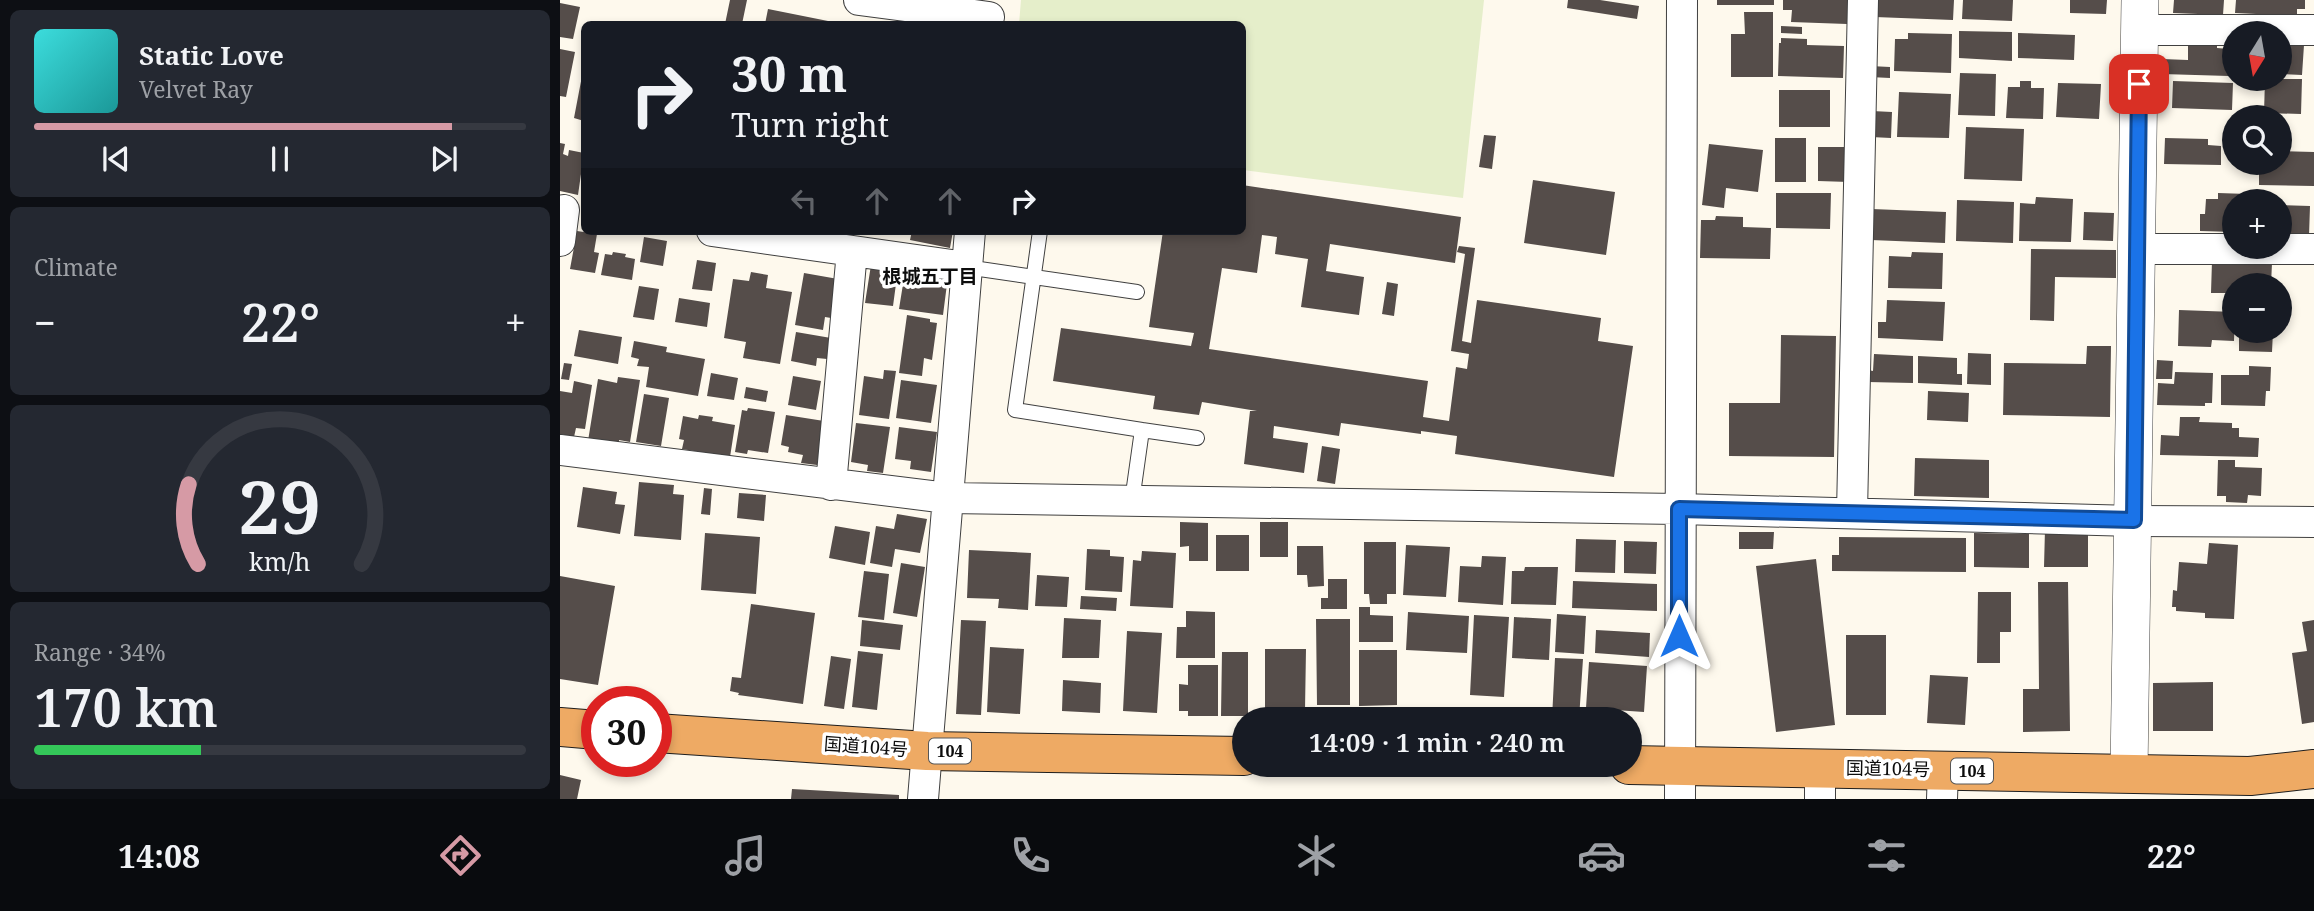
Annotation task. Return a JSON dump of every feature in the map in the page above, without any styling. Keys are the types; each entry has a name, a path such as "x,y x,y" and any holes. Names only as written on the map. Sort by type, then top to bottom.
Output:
{"highway":[{"path":"560,727 581,729"},
{"name":"国道104号","path":"672,734 927,751 1232,756"},
{"name":"国道104号","path":"1642,769 1680,782 1942,785 2129,773 2250,776 2314,769"}],"street":[{"path":"859,0 990,14"},
{"path":"1680,782 1682,0"},
{"path":"1852,513 1863,0"},
{"path":"2129,773 2140,15 2314,30"},
{"path":"560,241 569,211"},
{"path":"740,235 966,267"},
{"path":"923,799 970,235"},
{"path":"2137,249 2314,249"},
{"path":"831,485 852,251"},
{"path":"560,450 947,498 2314,522"}],"lane":[{"path":"1039,235 1015,410 1197,438"},
{"path":"966,267 1137,292"},
{"path":"1132,501 1142,430"}],"green space":[{"path":"1021,0 1484,0 1463,198 1246,170 1246,21 1019,21"}],"building":[{"path":"730,0 747,0 743,21 726,21"},
{"path":"1568,0 1600,0 1639,6 1637,19 1567,8"},
{"path":"1717,0 1774,0 1774,5 1717,5"},
{"path":"1783,0 1848,0 1847,24 1791,22 1792,10 1783,10"},
{"path":"1876,0 1954,0 1953,20 1875,17"},
{"path":"1963,0 2013,0 2012,21 1962,19"},
{"path":"2070,0 2107,0 2106,14 2070,13"},
{"path":"2174,0 2224,0 2223,15 2173,13"},
{"path":"2236,0 2305,0 2305,9 2297,9 2297,16 2235,13"},
{"path":"560,3 580,7 573,39 560,37"},
{"path":"768,9 828,21 766,21"},
{"path":"1744,12 1773,12 1773,77 1731,77 1731,34 1745,34"},
{"path":"1781,26 1802,27 1802,34 1781,33"},
{"path":"1959,31 2012,32 2012,61 1959,58"},
{"path":"1908,33 1952,34 1951,73 1894,71 1895,39 1908,39"},
{"path":"2018,33 2075,35 2074,60 2018,58"},
{"path":"1781,38 1807,39 1807,45 1844,46 1843,78 1778,76"},
{"path":"2188,44 2217,45 2217,48 2222,48 2222,76 2162,74 2162,59 2188,60"},
{"path":"2292,45 2304,45 2302,75 2292,75"},
{"path":"560,49 575,52 566,97 560,96"},
{"path":"1870,66 1890,67 1890,78 1870,77"},
{"path":"1960,73 1996,74 1995,116 1958,115"},
{"path":"2292,79 2302,79 2301,114 2292,114 2292,105 2264,105 2265,91 2292,91"},
{"path":"581,81 581,120 574,118"},
{"path":"2020,81 2031,81 2031,88 2044,88 2043,119 2006,118 2008,87 2020,87"},
{"path":"2173,81 2222,83 2222,91 2233,91 2232,105 2222,105 2222,110 2172,108"},
{"path":"2058,83 2101,84 2099,119 2056,117"},
{"path":"1779,90 1830,90 1830,127 1779,127"},
{"path":"1899,92 1951,94 1949,138 1897,137"},
{"path":"1872,111 1892,112 1891,138 1871,137"},
{"path":"1966,127 2024,129 2022,181 1964,179"},
{"path":"1484,135 1496,136 1492,169 1479,167"},
{"path":"1775,138 1806,138 1806,182 1775,182"},
{"path":"2165,138 2208,139 2208,145 2221,146 2221,165 2164,164"},
{"path":"560,143 565,144 563,154 568,156 569,150 581,152 581,174 578,195 560,191"},
{"path":"1709,144 1763,150 1758,192 1726,188 1724,208 1702,205"},
{"path":"1818,147 1849,147 1849,182 1818,181"},
{"path":"2292,151 2314,152 2314,186 2259,185 2259,175 2292,175"},
{"path":"1533,180 1615,192 1606,255 1524,243"},
{"path":"1246,186 1461,217 1455,263 1330,244 1326,271 1364,277 1359,315 1301,307 1308,259 1275,254 1277,237 1262,235 1257,273 1222,268 1209,349 1428,381 1423,417 1449,421 1456,367 1467,369 1469,354 1451,351 1465,254 1457,252 1459,246 1475,248 1462,341 1471,343 1477,300 1601,318 1598,341 1633,346 1614,477 1455,454 1457,436 1341,423 1339,436 1274,426 1273,438 1308,443 1304,473 1244,464 1250,411 1257,411 1202,402 1199,415 1153,409 1155,396 1053,381 1061,328 1191,346 1194,333 1149,327 1162,235 1246,235"},
{"path":"1776,193 1831,193 1830,229 1776,228"},
{"path":"2218,193 2222,193 2222,232 2200,231 2200,214 2205,214 2206,199 2218,199"},
{"path":"2036,197 2073,199 2071,242 2019,241 2020,203 2035,204"},
{"path":"1957,200 2014,202 2013,243 1956,241"},
{"path":"2292,205 2310,206 2309,236 2292,235"},
{"path":"1872,209 1946,212 1945,243 1871,240"},
{"path":"2084,212 2114,213 2113,241 2083,240"},
{"path":"1716,216 1743,217 1743,227 1771,228 1770,259 1700,258 1701,220 1715,220"},
{"path":"577,231 581,232 581,235 597,235 594,252 599,253 595,273 570,269"},
{"path":"911,235 952,235 950,248 910,240"},
{"path":"644,237 667,241 663,266 640,262"},
{"path":"2031,249 2116,250 2116,278 2055,277 2054,321 2030,320"},
{"path":"613,252 635,259 632,280 601,275 605,254 612,255"},
{"path":"1912,252 1943,253 1942,289 1888,288 1889,256 1911,257"},
{"path":"697,260 716,263 712,291 692,289"},
{"path":"2212,261 2272,263 2272,273 2222,273 2222,293 2211,293"},
{"path":"871,265 898,269 893,306 865,303"},
{"path":"751,272 768,275 766,288 792,292 780,364 743,358 746,342 724,338 733,279 749,281"},
{"path":"804,273 838,279 831,318 825,317 823,330 795,325"},
{"path":"904,278 947,284 943,315 899,309"},
{"path":"1387,282 1398,284 1394,316 1382,314"},
{"path":"639,286 659,289 654,320 633,317"},
{"path":"679,298 710,303 707,327 675,322"},
{"path":"1887,300 1945,302 1943,341 1878,338 1878,322 1886,322"},
{"path":"2179,310 2222,312 2222,340 2212,340 2211,347 2178,346"},
{"path":"907,315 937,323 932,360 924,358 922,376 899,373"},
{"path":"579,330 622,337 618,364 574,356"},
{"path":"796,332 831,338 827,359 817,358 816,366 791,361"},
{"path":"1781,335 1836,336 1834,457 1729,456 1729,403 1780,403"},
{"path":"634,341 667,347 666,352 705,359 698,396 646,387 649,367 637,366 639,359 631,357"},
{"path":"2239,343 2272,343 2272,352 2239,351"},
{"path":"2087,346 2111,346 2110,417 2003,415 2004,363 2086,364"},
{"path":"1968,353 1991,354 1991,385 1967,384"},
{"path":"1874,354 1913,356 1913,383 1868,382 1868,370 1873,371"},
{"path":"1918,356 1957,358 1957,374 1962,374 1962,385 1918,383"},
{"path":"2157,360 2173,361 2172,379 2156,379"},
{"path":"564,363 572,364 569,380 561,379"},
{"path":"2249,366 2271,367 2270,391 2266,391 2265,406 2221,405 2221,375 2249,375"},
{"path":"884,370 896,371 889,419 859,415 864,376 883,379"},
{"path":"2175,372 2213,373 2212,403 2205,403 2205,406 2157,405 2158,383 2174,384"},
{"path":"711,373 738,378 734,400 707,396"},
{"path":"793,376 821,381 816,410 788,405"},
{"path":"618,377 640,380 630,442 619,440 619,446 588,441 598,379 617,383"},
{"path":"901,380 937,385 931,423 896,418"},
{"path":"574,381 592,385 585,429 576,428 574,437 560,434 560,391 572,393"},
{"path":"746,387 768,391 766,402 744,398"},
{"path":"1928,391 1969,393 1968,422 1927,420"},
{"path":"644,394 669,398 661,446 636,442"},
{"path":"748,408 775,412 768,453 748,450 747,454 735,452 742,410 747,411"},
{"path":"699,415 713,417 712,421 735,425 730,457 682,449 684,440 679,439 683,416 698,419"},
{"path":"786,415 824,421 817,465 801,463 803,455 788,452 789,447 781,445"},
{"path":"2180,417 2200,417 2199,422 2232,423 2232,428 2239,428 2239,437 2259,438 2258,457 2160,455 2161,435 2179,436"},
{"path":"856,423 890,427 883,473 867,471 868,465 851,462"},
{"path":"899,427 937,432 931,472 910,469 911,461 895,459"},
{"path":"1322,446 1340,449 1335,484 1317,481"},
{"path":"1915,458 1989,460 1989,498 1914,496"},
{"path":"2218,460 2235,460 2235,467 2262,468 2261,496 2248,495 2247,503 2226,502 2226,496 2217,496"},
{"path":"639,482 674,485 673,494 684,495 681,540 634,536"},
{"path":"583,487 617,492 615,504 625,505 620,534 577,527"},
{"path":"704,488 712,489 710,515 701,514"},
{"path":"739,493 766,495 764,521 737,518"},
{"path":"897,514 927,519 920,553 895,549 892,567 870,563 876,526 894,529"},
{"path":"1180,522 1208,523 1208,561 1189,561 1189,546 1180,547"},
{"path":"1260,522 1288,522 1288,557 1260,557"},
{"path":"835,526 870,532 865,565 829,558"},
{"path":"2045,529 2088,530 2088,567 2044,567"},
{"path":"1739,532 1774,532 1773,549 1739,549"},
{"path":"705,533 760,537 756,594 701,590"},
{"path":"1974,533 2029,534 2029,568 1974,567"},
{"path":"1216,535 1249,535 1249,571 1216,571"},
{"path":"1839,537 1966,538 1966,572 1832,571 1832,555 1839,555"},
{"path":"1576,539 1616,540 1615,573 1575,572"},
{"path":"1624,541 1657,542 1656,574 1624,573"},
{"path":"1364,542 1396,542 1396,594 1387,594 1387,604 1370,604 1369,594 1364,594"},
{"path":"2209,543 2238,545 2234,619 2205,618 2205,613 2176,611 2176,607 2172,607 2173,590 2177,591 2179,562 2207,564"},
{"path":"1406,545 1450,547 1446,597 1403,595"},
{"path":"1297,546 1323,546 1324,586 1308,587 1307,575 1297,575"},
{"path":"1087,549 1110,550 1110,556 1124,557 1122,592 1085,590"},
{"path":"969,550 1031,553 1028,610 998,608 999,599 967,598"},
{"path":"1142,551 1176,553 1173,608 1130,606 1133,560 1141,561"},
{"path":"1482,556 1506,557 1503,605 1458,602 1460,566 1481,567"},
{"path":"1816,559 1835,725 1776,732 1756,566"},
{"path":"901,563 925,567 917,617 893,613"},
{"path":"1525,567 1558,567 1556,605 1511,604 1512,571 1524,571"},
{"path":"864,571 889,574 884,620 858,617"},
{"path":"1037,575 1069,577 1067,607 1035,606"},
{"path":"560,576 615,586 598,685 560,679"},
{"path":"1328,579 1347,579 1347,609 1321,609 1321,598 1328,598"},
{"path":"1573,581 1657,584 1657,611 1572,608"},
{"path":"2038,582 2068,582 2070,731 2023,732 2023,689 2039,689"},
{"path":"1978,592 2011,592 2011,632 2000,632 2000,663 1977,663"},
{"path":"1081,596 1117,598 1116,611 1080,609"},
{"path":"751,604 815,613 803,704 738,695 739,693 730,691 732,677 741,678"},
{"path":"1359,607 1370,607 1370,615 1393,616 1393,642 1359,642"},
{"path":"1186,611 1215,612 1215,658 1176,658 1177,627 1186,627"},
{"path":"1408,612 1469,616 1467,653 1406,650"},
{"path":"1557,614 1586,616 1584,654 1555,652"},
{"path":"1474,615 1509,617 1504,697 1470,695"},
{"path":"1514,617 1551,619 1549,660 1512,658"},
{"path":"1064,618 1101,620 1099,658 1062,658"},
{"path":"1316,619 1350,619 1350,705 1317,705"},
{"path":"862,620 903,625 900,650 860,646"},
{"path":"961,620 986,621 981,715 956,714"},
{"path":"2314,620 2314,722 2302,724 2292,653 2307,651 2302,622"},
{"path":"1596,630 1650,633 1649,657 1595,653"},
{"path":"1127,631 1162,633 1157,713 1123,711"},
{"path":"1846,635 1886,635 1886,715 1846,715"},
{"path":"990,647 1024,649 1020,714 987,712"},
{"path":"1265,649 1306,649 1305,707 1265,707"},
{"path":"1359,650 1397,650 1397,705 1359,706"},
{"path":"858,651 883,654 877,710 852,707"},
{"path":"1222,652 1248,652 1248,707 1232,707 1232,716 1221,716"},
{"path":"831,656 851,659 844,709 824,706"},
{"path":"1555,658 1583,659 1580,707 1553,707"},
{"path":"1589,662 1647,666 1644,712 1642,707 1586,707"},
{"path":"1188,665 1218,665 1218,716 1188,716 1188,711 1179,711 1179,684 1188,685"},
{"path":"1930,675 1968,677 1965,725 1927,723"},
{"path":"1063,680 1101,683 1100,713 1062,711"},
{"path":"2213,682 2213,731 2153,731 2153,683"},
{"path":"560,775 581,780 577,799 560,799"},
{"path":"792,789 899,795 899,799 791,799"}],"district":[{"name":"根城五丁目","path":"930,276"}],"route":[{"path":"1679,636 1679,509 2134,520 2139,84"}]}
